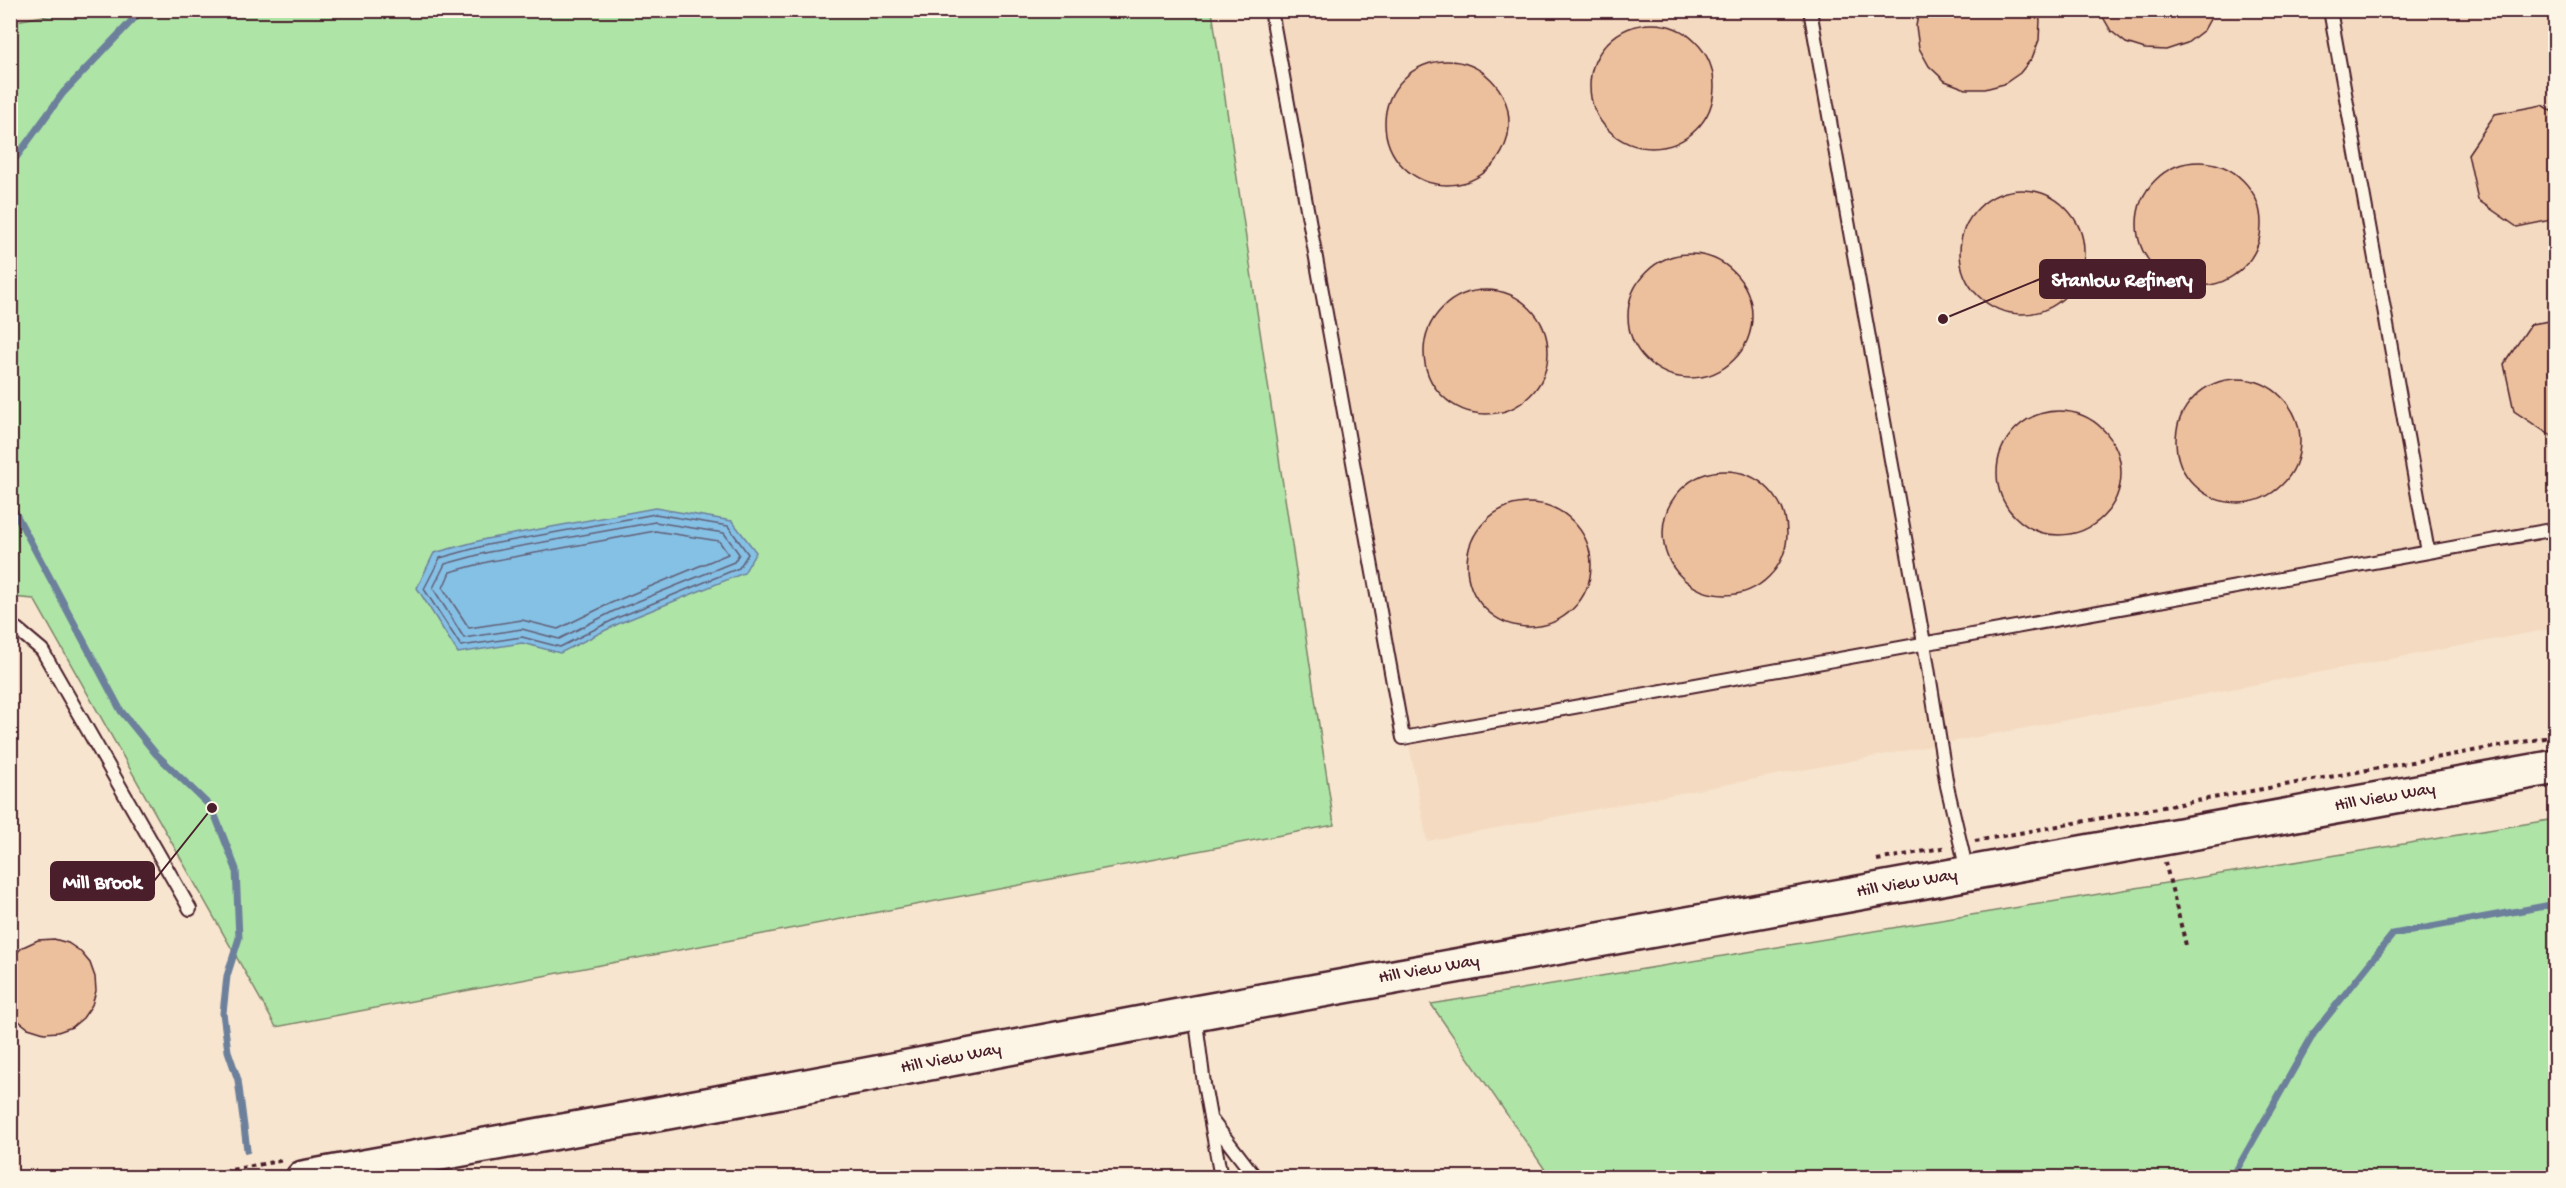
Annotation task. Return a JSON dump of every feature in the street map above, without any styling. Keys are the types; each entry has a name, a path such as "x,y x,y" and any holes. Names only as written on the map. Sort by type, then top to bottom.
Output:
{"main road":[{"name":"Hill View Way","path":"303,1178 1195,1013 2556,767"}],"lane":[{"path":"1271,10 1403,738 2556,529"},
{"path":"1810,10 1924,643 1947,786 1968,873"},
{"path":"2330,10 2428,552"},
{"path":"10,629 17,629 42,650 190,909"},
{"path":"1195,1013 1221,1178"},
{"path":"1210,1118 1256,1178"}],"path":[{"path":"2159,838 2187,949"}],"shaded area":[{"path":"1274,11 2555,11 2555,628 1427,841"}],"green space":[{"path":"78,10 1212,11 1334,825 276,1027 34,599 11,597 10,22"},
{"path":"2555,819 2555,1177 1550,1177 1431,1004"}],"water":[{"path":"655,508 732,521 756,552 744,573 620,623 560,653 522,643 458,653 417,588 434,553 486,539"}],"building":[{"path":"1919,10 2037,10 2040,20 2039,40 2032,58 2020,73 2004,84 1985,89 1966,89 1945,81 1929,66 1919,48 1916,26"},
{"path":"2099,10 2215,10 2204,30 2187,43 2166,50 2145,49 2126,43 2111,31"},
{"path":"1652,24 1676,29 1696,42 1709,62 1714,86 1709,110 1696,130 1676,143 1652,148 1628,143 1608,130 1595,110 1590,86 1595,62 1608,42 1628,29"},
{"path":"1447,61 1471,66 1491,79 1504,99 1509,123 1504,147 1491,167 1471,180 1447,185 1423,180 1403,167 1390,147 1385,123 1390,99 1403,79 1423,66"},
{"path":"2542,105 2556,114 2556,219 2517,227 2478,200 2468,154 2495,114"},
{"path":"2199,162 2223,167 2243,180 2256,200 2261,224 2256,248 2243,268 2223,281 2199,286 2175,281 2155,268 2142,248 2137,224 2142,200 2155,180 2175,167"},
{"path":"2022,190 2046,195 2066,208 2079,228 2084,252 2079,276 2066,296 2046,309 2022,314 1998,309 1978,296 1965,276 1960,252 1965,228 1978,208 1998,195"},
{"path":"1690,254 1714,259 1734,272 1747,292 1752,316 1747,340 1734,360 1714,373 1690,378 1666,373 1646,360 1633,340 1628,316 1633,292 1646,272 1666,259"},
{"path":"1486,290 1510,295 1530,308 1543,328 1548,352 1543,376 1530,396 1510,409 1486,414 1462,409 1442,396 1429,376 1424,352 1429,328 1442,308 1462,295"},
{"path":"2556,320 2556,436 2553,437 2514,411 2504,364 2531,324"},
{"path":"2238,379 2262,384 2282,397 2295,417 2300,441 2295,465 2282,485 2262,498 2238,503 2214,498 2194,485 2181,465 2176,441 2181,417 2194,397 2214,384"},
{"path":"2059,411 2083,416 2103,429 2116,449 2121,473 2116,497 2103,517 2083,530 2059,535 2035,530 2015,517 2002,497 1997,473 2002,449 2015,429 2035,416"},
{"path":"1725,471 1749,476 1769,489 1782,509 1787,533 1782,557 1769,577 1749,590 1725,595 1701,590 1681,577 1668,557 1663,533 1668,509 1681,489 1701,476"},
{"path":"1529,503 1553,508 1573,521 1586,541 1591,565 1586,589 1573,609 1553,622 1529,627 1505,622 1485,609 1472,589 1467,565 1472,541 1485,521 1505,508"},
{"path":"54,939 68,943 80,951 90,963 95,977 96,991 92,1005 83,1018 72,1027 58,1032 44,1033 28,1028 10,1012 10,959 23,947 38,940"}],"waterway":[{"path":"10,166 63,93 142,10"},
{"path":"10,503 121,711 156,754 212,808 236,869 239,938 227,976 223,1013 228,1051 238,1080 247,1150"},
{"path":"2232,1178 2314,1033 2393,934 2556,904"}],"place":[{"name":"Stanlow Refinery","path":"1943,319"},
{"name":"Mill Brook","path":"212,808"}]}
